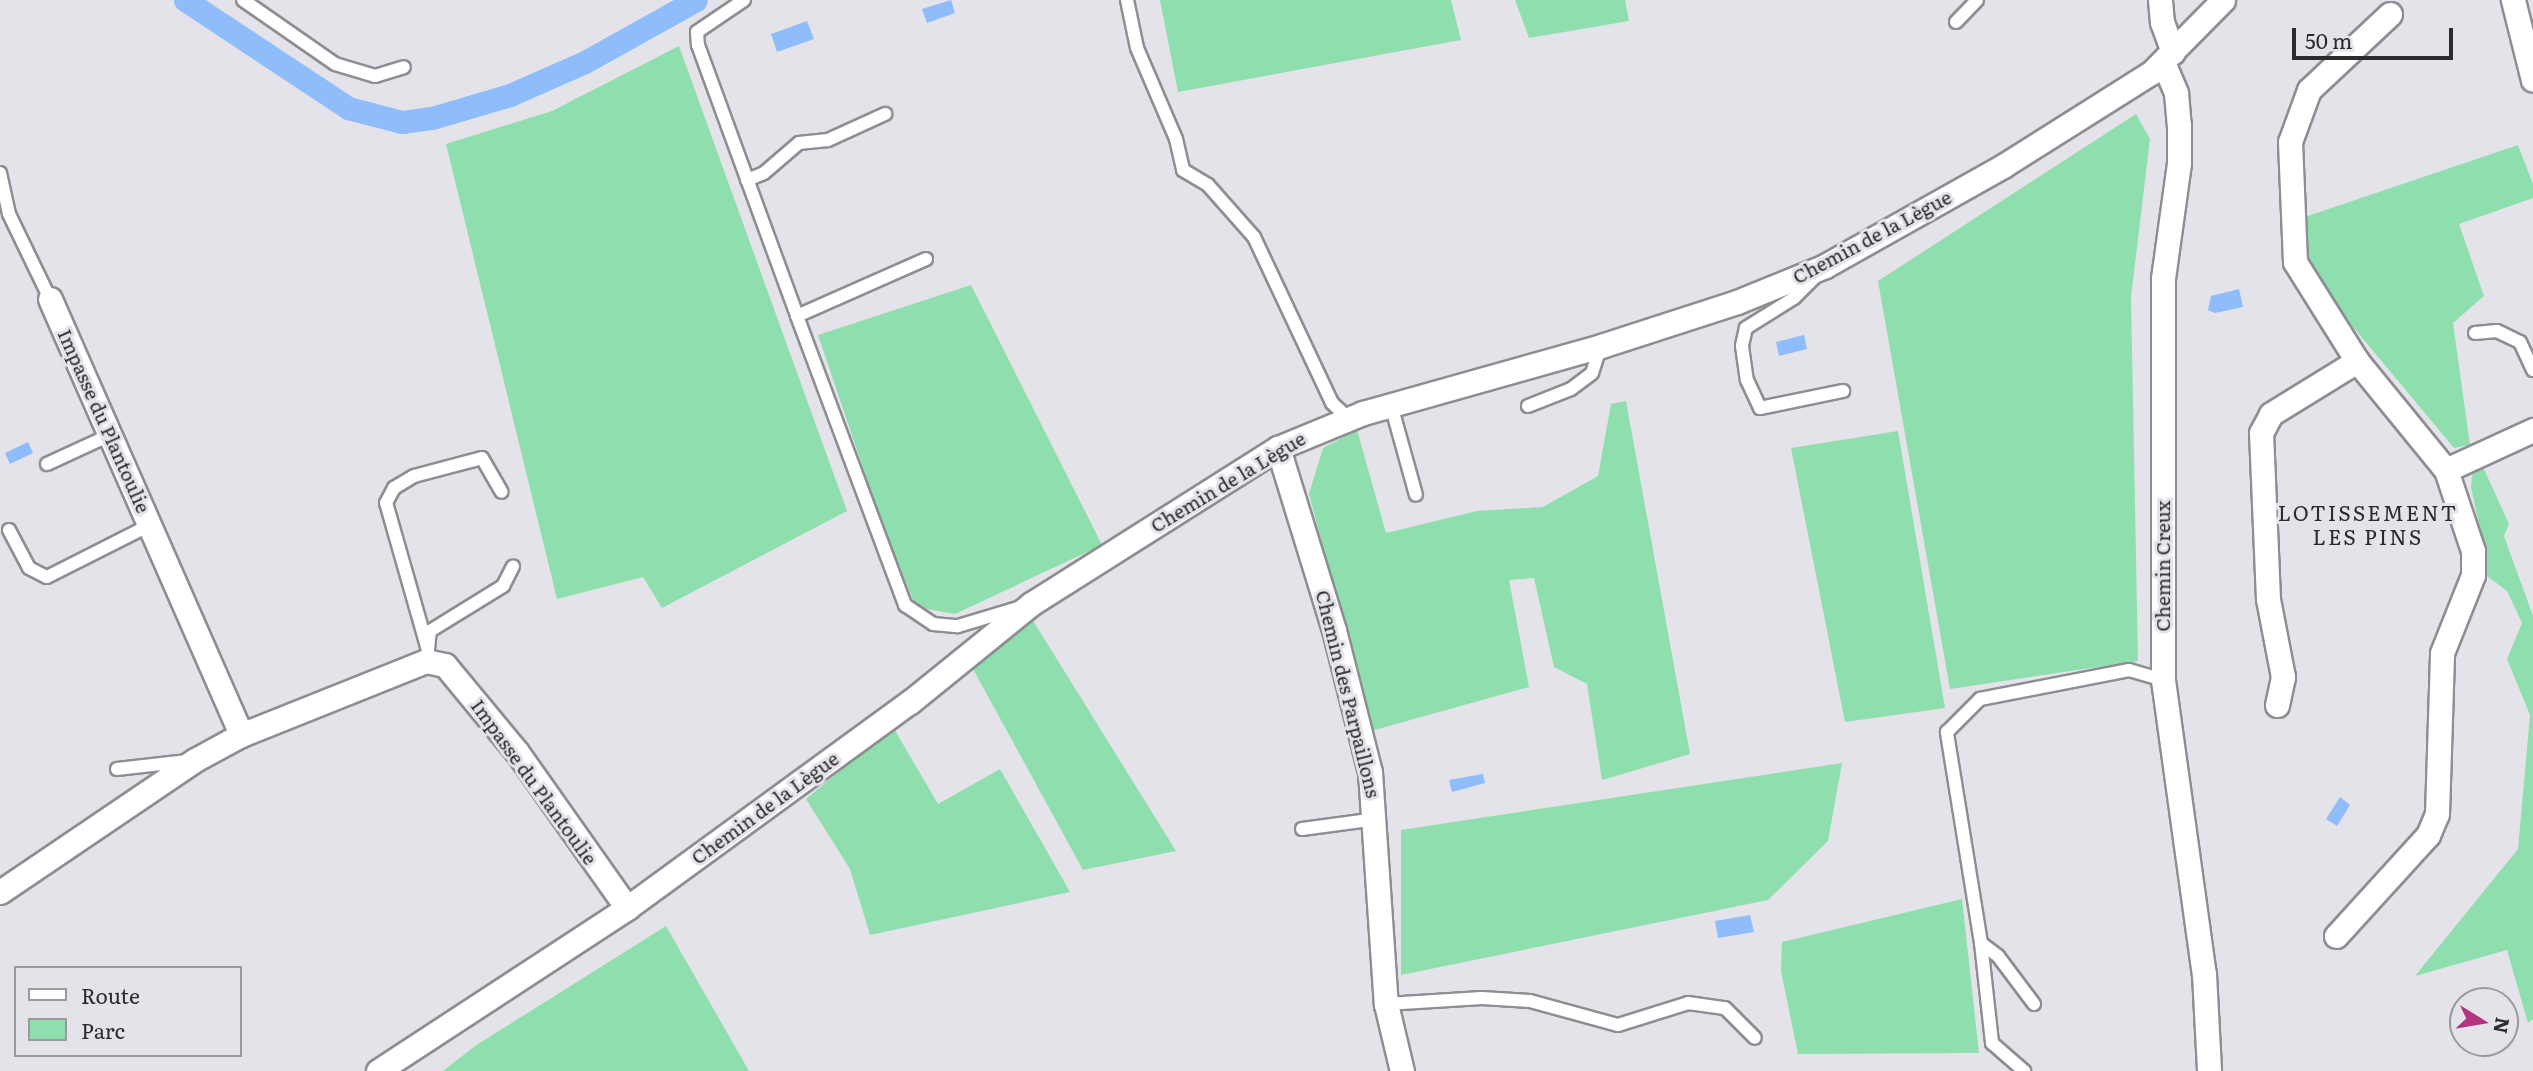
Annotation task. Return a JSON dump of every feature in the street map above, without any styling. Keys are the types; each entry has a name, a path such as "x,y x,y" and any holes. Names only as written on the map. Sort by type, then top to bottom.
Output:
{"street":[{"name":"Chemin Creux","path":"2160,0 2179,125 2179,163 2163,279 2163,680 2204,974 2209,1071"},
{"name":"Chemin de la Lègue","path":"378,1071 628,908 910,702 1031,604 1278,448 1348,418 1601,346 1737,302 1825,266 2003,166 2168,57 2223,0"},
{"path":"2513,0 2533,80"},
{"path":"2336,936 2428,835 2437,814 2442,653 2473,575 2473,551 2446,470 2357,361 2295,262 2290,142 2309,90 2390,14"},
{"name":"Impasse du Plantoulie","path":"50,299 241,735"},
{"path":"2277,705 2283,677 2268,599 2262,433 2271,414 2357,361"},
{"path":"2446,470 2533,430"},
{"name":"Chemin des Parpaillons","path":"1278,448 1335,630 1370,772 1377,818 1385,1004 1402,1071"},
{"path":"0,892 195,760 241,735 427,655"},
{"name":"Impasse du Plantoulie","path":"427,655 445,665 517,752 628,908"}],"lane":[{"path":"243,0 335,64 374,76 404,67"},
{"path":"744,0 697,32 747,180 905,605 933,624 958,626 1031,604"},
{"path":"1126,0 1137,48 1176,139 1183,170 1208,186 1254,237 1332,403 1348,418"},
{"path":"1956,22 1977,0"},
{"path":"747,180 764,173 799,143 828,140 885,114"},
{"path":"0,173 9,214 50,299"},
{"path":"797,316 926,259"},
{"path":"1825,266 1794,298 1746,328 1742,346 1747,380 1760,408 1843,391"},
{"path":"2474,333 2497,331 2520,342 2533,370"},
{"path":"1528,406 1571,389 1592,373 1601,346"},
{"path":"1391,405 1416,495"},
{"path":"47,464 110,435"},
{"path":"427,655 386,503 394,488 414,476 482,458 502,492"},
{"path":"9,530 29,568 47,578 150,525"},
{"path":"427,655 430,631 503,586 513,566"},
{"path":"2024,1071 1992,1043 1981,943 1947,732 1980,699 2129,670 2163,680"},
{"path":"117,769 195,760"},
{"path":"1303,829 1377,818"},
{"path":"1981,943 1998,956 2034,1004"},
{"path":"1385,1004 1469,998 1530,1001 1618,1025 1688,1003 1725,1008 1755,1038"}],"green space":[{"path":"1160,0 1451,0 1461,40 1178,92"},
{"path":"1515,0 1625,0 1629,21 1529,38"},
{"path":"679,46 847,511 662,608 643,577 557,599 446,144 552,111"},
{"path":"2136,114 2150,139 2131,297 2138,661 1950,689 1878,281"},
{"path":"2518,145 2533,184 2533,198 2459,224 2484,296 2453,323 2470,445 2454,448 2349,322 2304,250 2305,217"},
{"path":"971,285 1102,545 955,614 916,607 881,521 818,335"},
{"path":"1626,401 1690,754 1602,780 1587,684 1554,667 1534,578 1509,580 1529,687 1371,731 1309,494 1323,448 1357,430 1386,533 1477,511 1543,507 1598,476 1611,404"},
{"path":"1898,431 1945,708 1845,722 1791,448"},
{"path":"2483,467 2509,524 2504,536 2533,616 2533,1019 2528,1023 2507,950 2415,976 2518,849 2530,715 2507,659 2522,623 2507,591 2483,573 2484,548 2471,487 2473,469"},
{"path":"1032,619 1176,851 1083,870 972,667"},
{"path":"893,727 938,804 1000,769 1070,892 870,935 850,869 806,799"},
{"path":"1842,763 1828,841 1768,900 1401,975 1401,830"},
{"path":"1962,899 1979,1053 1798,1054 1781,971 1782,942"},
{"path":"666,926 749,1071 443,1071 475,1046"}],"water":[{"path":"951,0 955,13 927,23 922,9"},
{"path":"807,21 814,39 777,52 771,34"},
{"path":"2239,289 2243,307 2215,313 2208,310 2211,296"},
{"path":"1804,335 1807,349 1779,356 1776,342"},
{"path":"28,442 33,453 10,464 5,453"},
{"path":"1483,774 1485,783 1452,792 1449,780"},
{"path":"2340,797 2350,805 2337,826 2326,819"},
{"path":"1750,915 1754,932 1718,938 1715,921"}],"waterway":[{"path":"185,0 348,108 402,122 432,118 510,95 583,63 696,0"}],"district":[{"name":"LOTISSEMENT LES PINS","path":"2368,524"}]}
